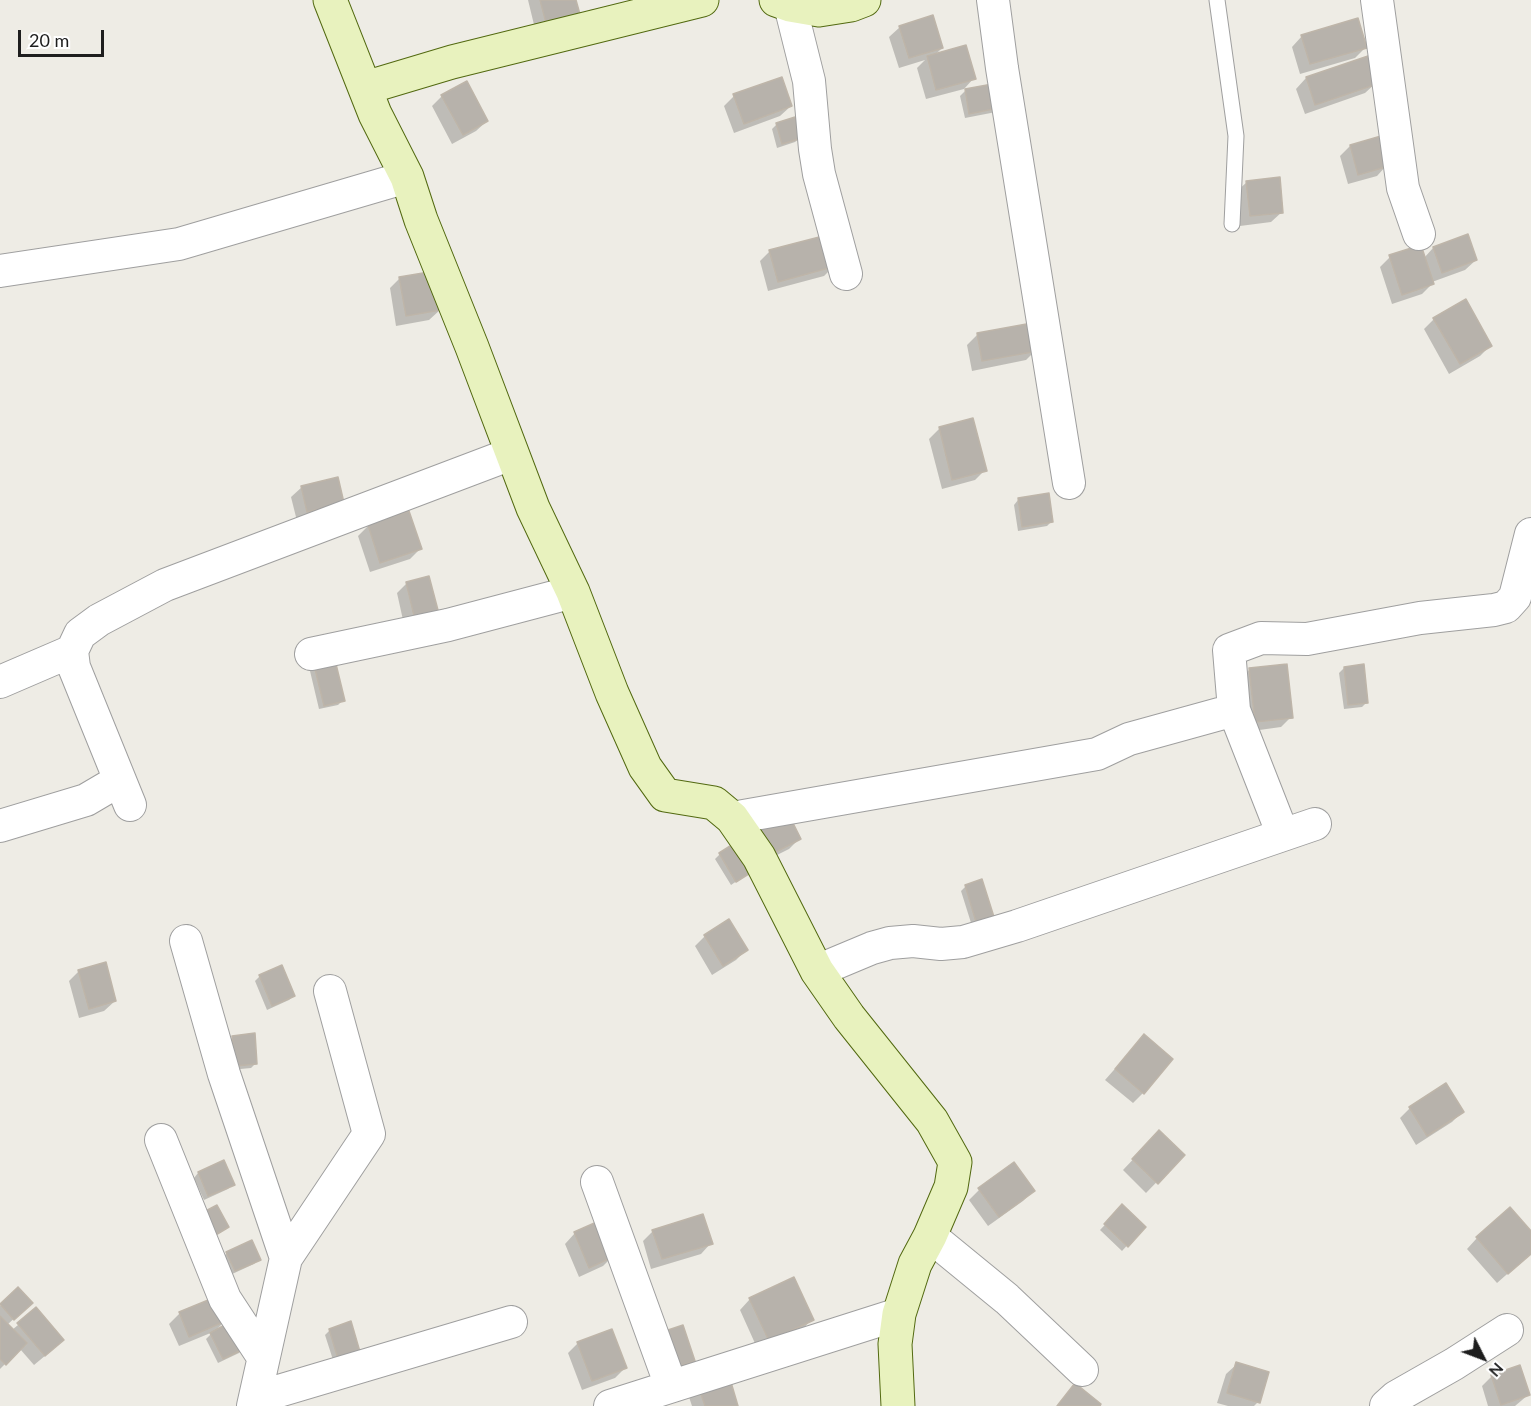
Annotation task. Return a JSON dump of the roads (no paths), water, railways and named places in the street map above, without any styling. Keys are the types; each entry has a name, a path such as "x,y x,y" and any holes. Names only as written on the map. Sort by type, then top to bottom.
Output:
{"street":[{"path":"330,0 364,88 407,177 421,220 472,347 511,454 552,551 573,592 612,693 645,766 665,795 714,803 732,818 759,856 817,971 849,1017 932,1121 955,1162 951,1187 930,1236 915,1263 899,1314 895,1344 898,1406"},
{"path":"364,88 452,62 702,0"},
{"path":"783,2 819,10 851,5 864,0"},
{"path":"993,0 1005,90 1069,483"},
{"path":"1377,0 1401,178 1419,234"},
{"path":"783,2 809,81 819,174 846,274"},
{"path":"0,271 179,244 407,177"},
{"path":"0,826 86,800 125,793 74,667 72,651 80,634 99,620 165,585 511,454"},
{"path":"1282,835 1234,710 1228,650 1261,638 1307,639 1420,618 1506,607 1515,597 1531,534"},
{"path":"312,654 448,625 573,592"},
{"path":"0,682 72,651"},
{"path":"732,818 1097,754 1129,739 1234,710"},
{"path":"817,971 890,943 963,942 1315,824"},
{"path":"186,941 224,1074 286,1258"},
{"path":"330,991 369,1134 286,1258 254,1402 511,1322"},
{"path":"161,1140 225,1299 263,1357"},
{"path":"597,1182 671,1386"},
{"path":"930,1236 1007,1299 1082,1370"},
{"path":"610,1406 899,1314"},
{"path":"1386,1406 1396,1397 1507,1330"}],"lane":[{"path":"1217,0 1236,136 1232,224"}]}
